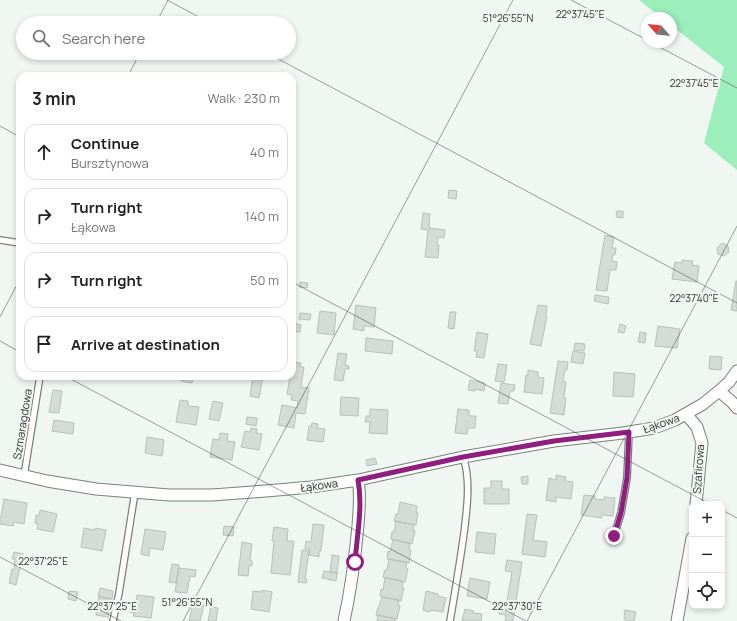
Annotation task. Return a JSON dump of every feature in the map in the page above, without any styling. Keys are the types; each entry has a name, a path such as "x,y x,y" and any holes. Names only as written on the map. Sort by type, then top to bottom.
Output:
{"street":[{"name":"Łąkowa","path":"0,470 47,481 96,489 169,495 219,494 311,487 358,480 463,457 554,441 654,428 675,420 703,404 729,382 737,371"},
{"path":"719,391 737,408"},
{"name":"Szafirowa","path":"686,414 697,427 702,443 696,501"},
{"path":"344,621 355,562 360,503 358,480"},
{"path":"677,621 689,555"}],"lane":[{"path":"0,240 16,242"},
{"name":"Szmaragdowa","path":"24,476 39,380"},
{"path":"614,536 621,513 627,478 629,432"},
{"path":"450,621 461,559 467,506 466,467 463,457"},
{"path":"113,621 119,593 135,492"}],"green space":[{"path":"639,0 737,0 737,170 704,143 724,67 677,30 677,12 654,12"}],"building":[{"path":"449,190 457,191 456,199 448,198"},
{"path":"617,211 623,211 623,218 616,217"},
{"path":"423,213 430,214 429,228 445,230 444,238 438,237 438,258 425,257 428,230 421,229"},
{"path":"605,235 614,237 612,248 616,248 612,261 617,262 616,270 610,270 607,291 596,290"},
{"path":"722,243 728,246 729,252 724,256 718,254 717,248"},
{"path":"682,260 693,261 692,265 699,266 697,282 672,279 675,262 682,263"},
{"path":"737,281 737,311 731,310"},
{"path":"300,282 308,283 307,288 299,287"},
{"path":"595,295 609,297 608,304 594,301"},
{"path":"356,305 376,308 374,327 364,326 364,331 353,329"},
{"path":"538,305 547,306 547,316 541,346 530,344"},
{"path":"320,311 336,313 334,335 317,333"},
{"path":"450,312 456,312 454,329 448,328"},
{"path":"300,313 311,314 310,320 299,319"},
{"path":"296,324 301,325 300,332 296,332"},
{"path":"620,324 626,326 624,333 618,332"},
{"path":"658,326 680,329 677,348 655,346"},
{"path":"477,332 488,334 484,358 476,357 477,351 474,351"},
{"path":"640,332 646,333 645,343 638,342"},
{"path":"366,338 393,341 392,354 365,351"},
{"path":"575,343 585,344 584,351 574,350"},
{"path":"573,351 585,353 583,364 571,362"},
{"path":"338,353 347,354 345,365 349,366 349,369 345,369 343,381 334,380"},
{"path":"710,356 722,357 721,370 709,369"},
{"path":"558,361 568,362 563,381 566,382 564,415 550,413"},
{"path":"296,362 301,363 300,367 304,367 301,387 309,388 305,414 296,413 294,428 278,425 282,405 297,408 298,401 291,400 292,395 287,394 289,380 296,380"},
{"path":"498,364 507,365 504,382 495,381"},
{"path":"528,370 538,372 538,377 544,378 542,394 524,392"},
{"path":"614,372 635,374 633,397 613,396"},
{"path":"181,380 193,380 192,383"},
{"path":"252,380 262,380 259,398 250,396"},
{"path":"470,380 485,383 484,391 475,389 475,391 468,390"},
{"path":"501,383 515,385 514,391 510,391 508,404 498,403"},
{"path":"53,390 62,391 59,413 49,412"},
{"path":"341,397 359,398 358,416 340,415"},
{"path":"180,400 188,401 188,406 199,407 196,425 176,422"},
{"path":"213,401 223,403 219,421 209,419"},
{"path":"370,409 388,410 387,434 369,433 370,422 365,422 366,416 370,416"},
{"path":"458,409 469,410 469,416 476,416 475,428 468,428 467,434 455,433"},
{"path":"247,417 257,418 256,426 246,424"},
{"path":"54,420 74,423 73,434 52,431"},
{"path":"312,423 318,424 317,428 325,429 323,442 307,440 309,426 311,427"},
{"path":"251,428 257,429 256,433 262,434 259,450 241,447 245,431 250,432"},
{"path":"220,433 228,434 227,441 235,442 232,460 210,457 213,439 219,440"},
{"path":"147,437 164,440 162,456 145,453"},
{"path":"375,458 377,464 367,466 366,460"},
{"path":"556,475 566,477 565,481 573,482 571,499 556,497 556,502 546,500 549,478 556,480"},
{"path":"528,476 528,484 522,484 521,477"},
{"path":"491,481 502,481 502,489 509,489 509,504 484,504 484,488 491,488"},
{"path":"584,495 595,496 595,499 604,500 604,497 615,498 613,516 602,515 602,518 581,515"},
{"path":"4,499 27,503 24,524 14,522 13,526 0,524"},
{"path":"400,502 417,506 416,512 418,513 416,525 394,521 396,514 398,514"},
{"path":"40,510 57,514 53,532 37,529 38,524 35,523 36,515 39,516"},
{"path":"527,514 537,515 533,540 547,542 545,557 522,554"},
{"path":"396,521 414,525 413,531 415,531 412,544 391,539"},
{"path":"313,524 324,525 319,557 309,555 310,549 305,549 306,541 311,542"},
{"path":"224,526 234,527 233,536 223,535"},
{"path":"274,527 288,529 287,541 294,541 290,575 271,573"},
{"path":"84,528 106,530 102,551 81,547"},
{"path":"145,529 166,532 163,550 150,548 149,556 141,554"},
{"path":"477,532 496,534 494,554 475,552"},
{"path":"393,540 410,543 409,550 411,550 409,563 387,559 388,551 390,552"},
{"path":"242,542 252,544 250,560 252,561 252,566 249,565 248,576 238,575"},
{"path":"302,550 309,551 305,579 307,579 306,583 298,582"},
{"path":"14,552 23,554 16,585 9,583 12,569 14,569 15,559 12,559"},
{"path":"332,555 339,556 337,573 330,572"},
{"path":"389,559 407,562 406,568 408,569 405,582 383,577 385,570 387,570"},
{"path":"507,560 522,562 513,621 505,621 506,615 499,614 500,606 506,607 512,572 505,571"},
{"path":"172,564 179,565 176,583 169,582"},
{"path":"179,568 196,570 195,577 190,576 187,593 175,592"},
{"path":"324,571 337,573 336,581 322,578"},
{"path":"385,578 403,581 402,588 404,588 401,601 380,596 381,589 383,590"},
{"path":"470,578 490,582 487,599 467,596"},
{"path":"100,588 113,591 112,599 98,596"},
{"path":"262,590 272,592 269,612 251,609 253,591 262,592"},
{"path":"69,591 78,592 76,601 68,599"},
{"path":"426,591 446,598 443,612 431,610 430,612 423,610"},
{"path":"137,595 154,597 151,618 133,616 134,613 130,612 131,603 136,604"},
{"path":"99,597 111,599 110,608 98,605"},
{"path":"382,597 399,600 398,605 400,606 397,619 376,615"},
{"path":"193,603 204,605 200,621 189,621"},
{"path":"97,606 109,608 108,617 96,615"},
{"path":"211,607 218,608 216,621 208,621"},
{"path":"465,609 474,611 473,613 482,614 481,621 462,621"},
{"path":"625,610 636,612 634,621 625,621"},
{"path":"378,615 396,619 395,621 377,621"}],"route":[{"path":"355,562 360,503 358,480 463,457 554,441 629,432 627,478 621,513 614,536"}]}
